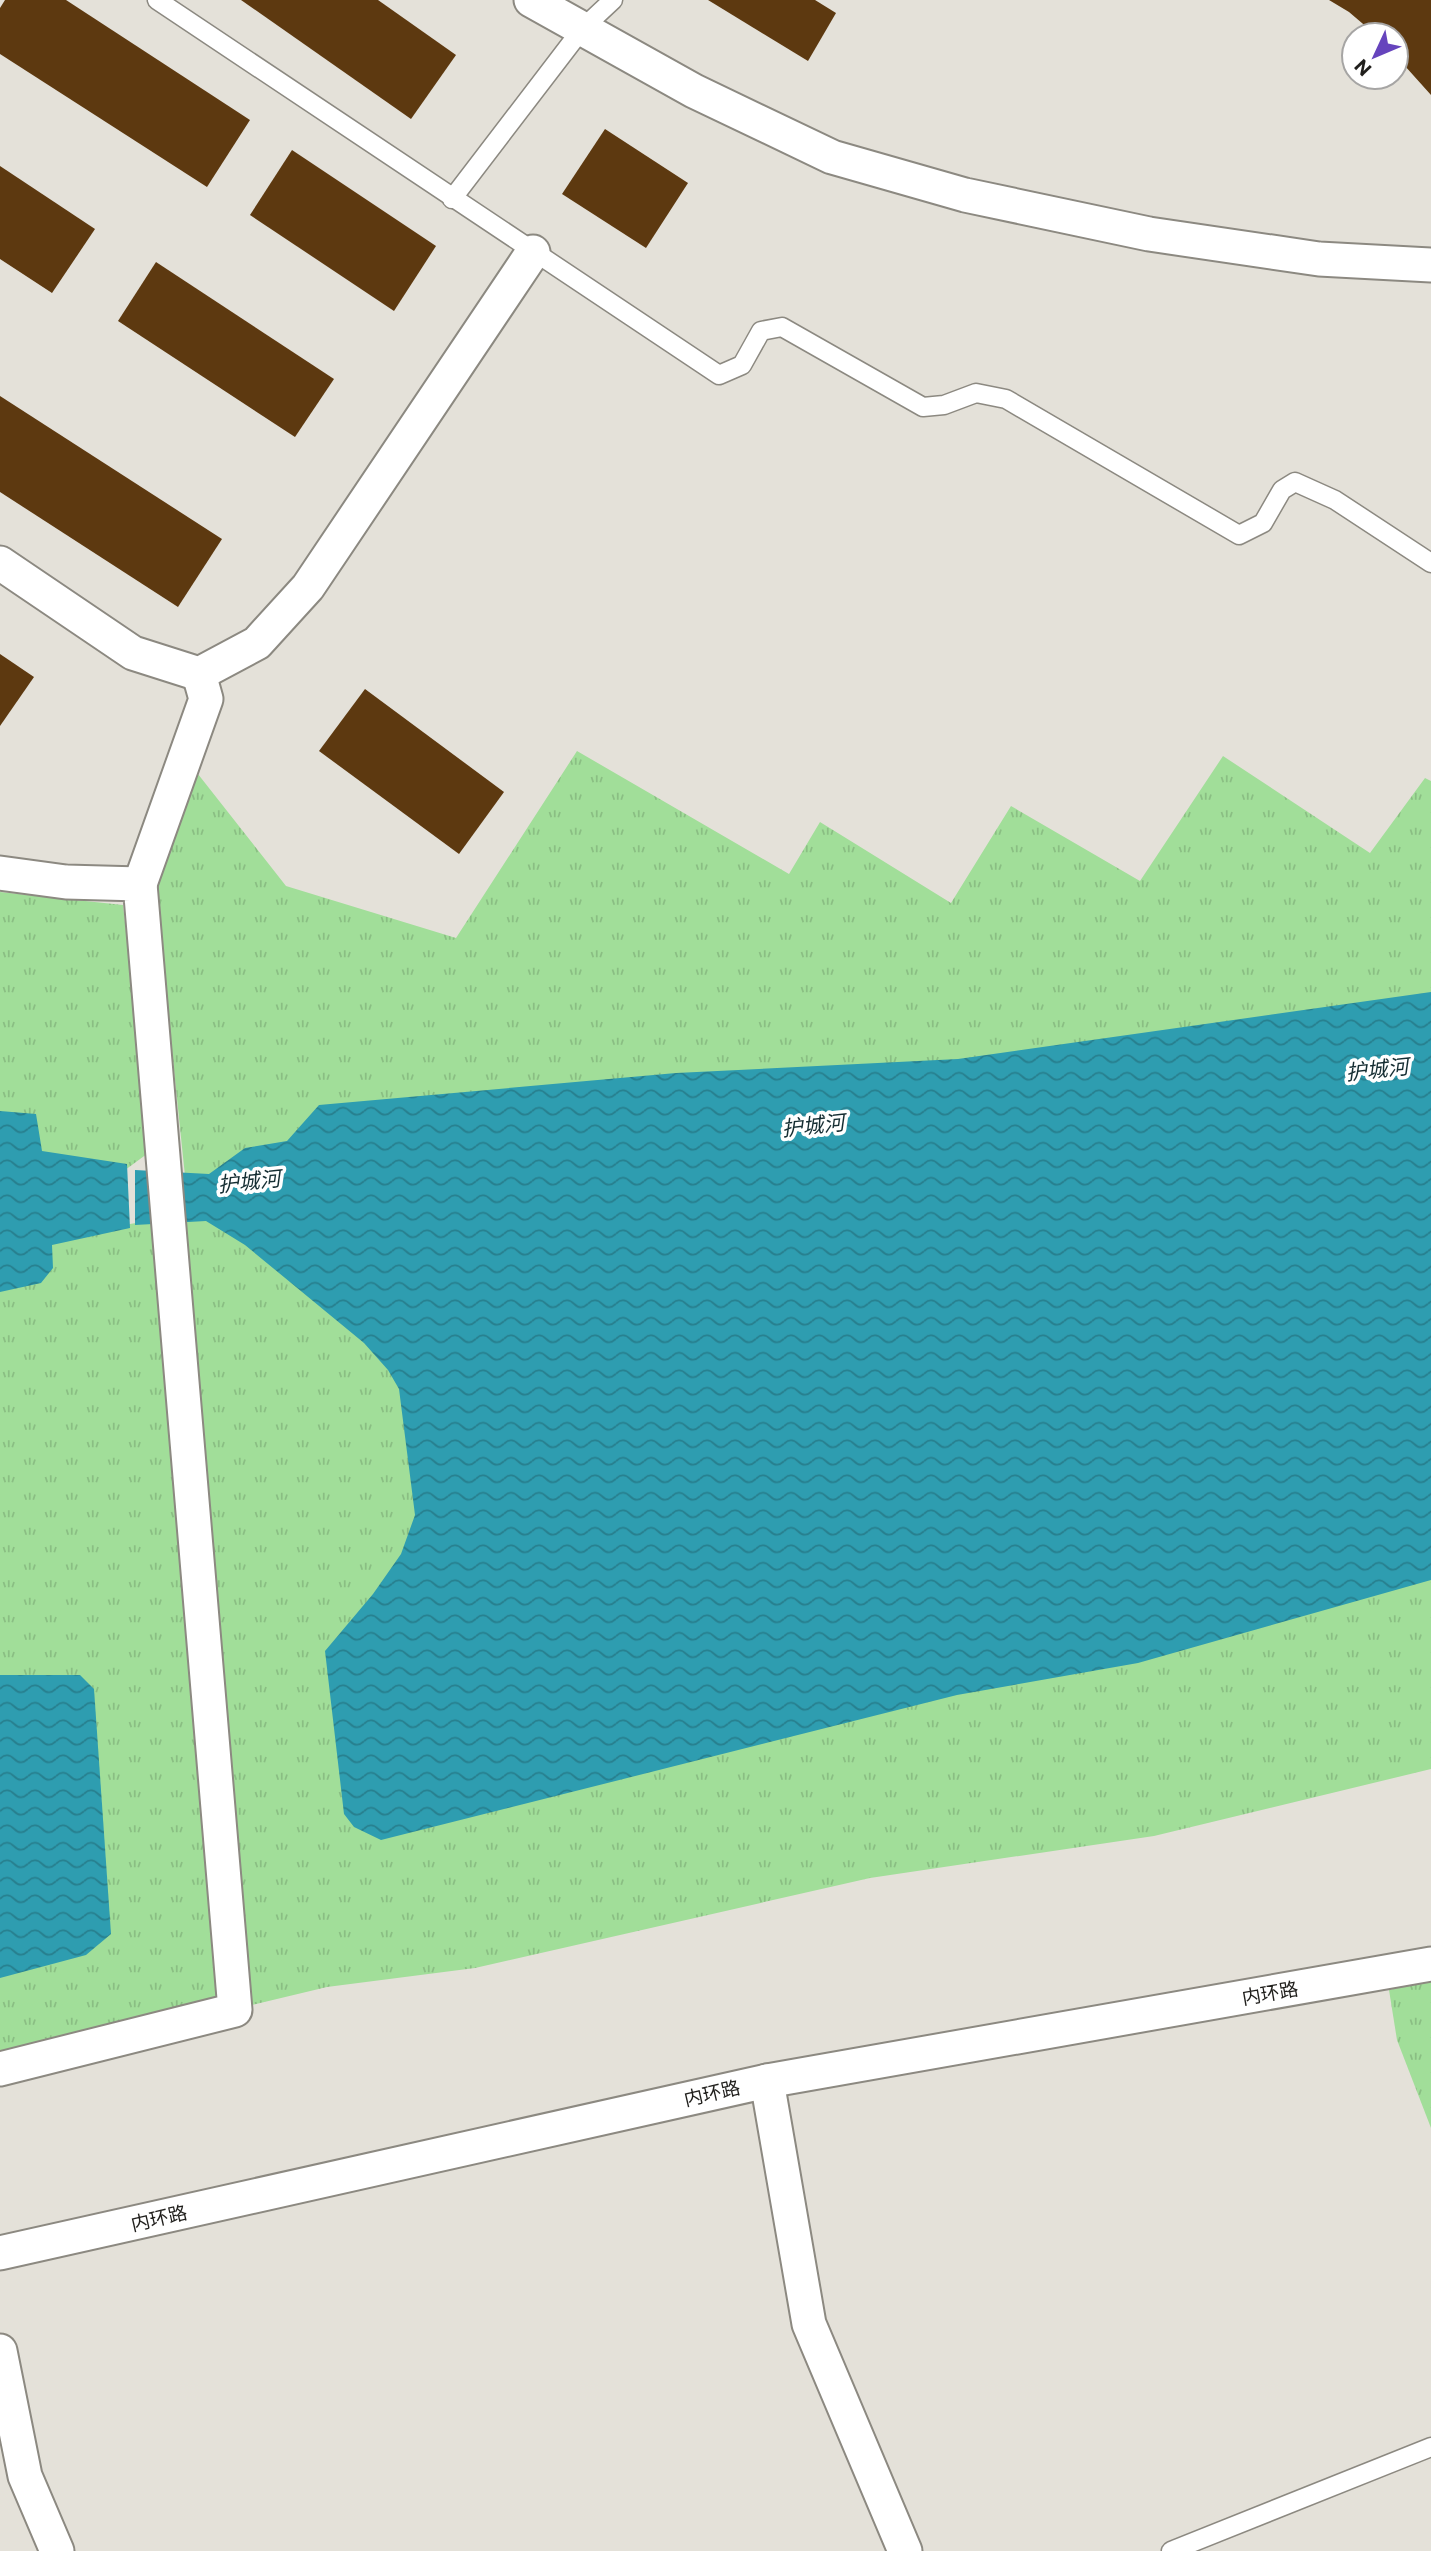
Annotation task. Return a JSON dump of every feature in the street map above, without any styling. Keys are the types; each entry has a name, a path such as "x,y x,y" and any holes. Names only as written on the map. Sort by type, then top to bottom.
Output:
{"street":[{"path":"531,0 694,91 832,157 965,195 1149,234 1320,259 1431,265"},
{"path":"0,563 133,653 199,674 257,643 308,587 533,252"},
{"path":"0,2069 235,2010 140,884 206,699 199,674"},
{"path":"0,873 66,882 140,884"},
{"name":"内环路","path":"0,2253 767,2081 1431,1964"},
{"path":"767,2081 810,2324 905,2551"},
{"path":"0,2351 25,2476 57,2551"}],"lane":[{"path":"157,0 719,376 742,365 761,331 782,327 923,407 944,405 976,393 1006,399 1239,535 1263,523 1282,490 1295,482 1335,500 1431,563"},
{"path":"452,199 582,29 613,0"},
{"path":"1171,2551 1431,2447"}],"green space":[{"path":"577,751 789,874 820,822 951,903 1011,806 1140,881 1223,756 1370,853 1425,778 1431,781 1431,1004 288,1147 209,1177 185,1176 156,896 159,865 194,769 286,886 456,938"},
{"path":"0,892 123,905 151,1151 121,1173 34,1155 0,1119"},
{"path":"208,1211 1431,1569 1431,1769 1154,1836 870,1878 475,1968 327,1987 0,2065 0,1283 46,1238"},
{"path":"1431,1980 1431,2128 1397,2040 1389,1990"}],"water":[{"name":"护城河","path":"1431,992 1431,1580 1138,1663 957,1695 381,1840 354,1827 344,1814 325,1651 373,1594 401,1554 415,1515 399,1389 388,1370 364,1343 245,1245 206,1221 135,1225 135,1170 209,1174 245,1148 287,1141 319,1105 676,1073 958,1059"},
{"path":"0,1111 36,1114 42,1151 127,1164 130,1228 52,1245 53,1268 41,1283 0,1292"},
{"path":"0,1675 80,1675 94,1689 111,1934 86,1955 0,1978"}],"building":[{"path":"5,0 66,0 250,120 207,187 0,54 0,8"},
{"path":"241,0 378,0 456,55 411,119"},
{"path":"708,0 815,0 836,13 808,61"},
{"path":"1329,0 1431,0 1431,95 1410,72 1410,21 1360,21"},
{"path":"605,129 688,183 646,248 562,194"},
{"path":"292,150 436,246 394,311 250,215"},
{"path":"0,166 95,229 52,293 0,259"},
{"path":"156,262 334,379 295,437 118,321"},
{"path":"0,396 222,539 178,607 0,492"},
{"path":"0,654 34,677 0,726"},
{"path":"365,689 504,792 459,854 319,751"}]}
